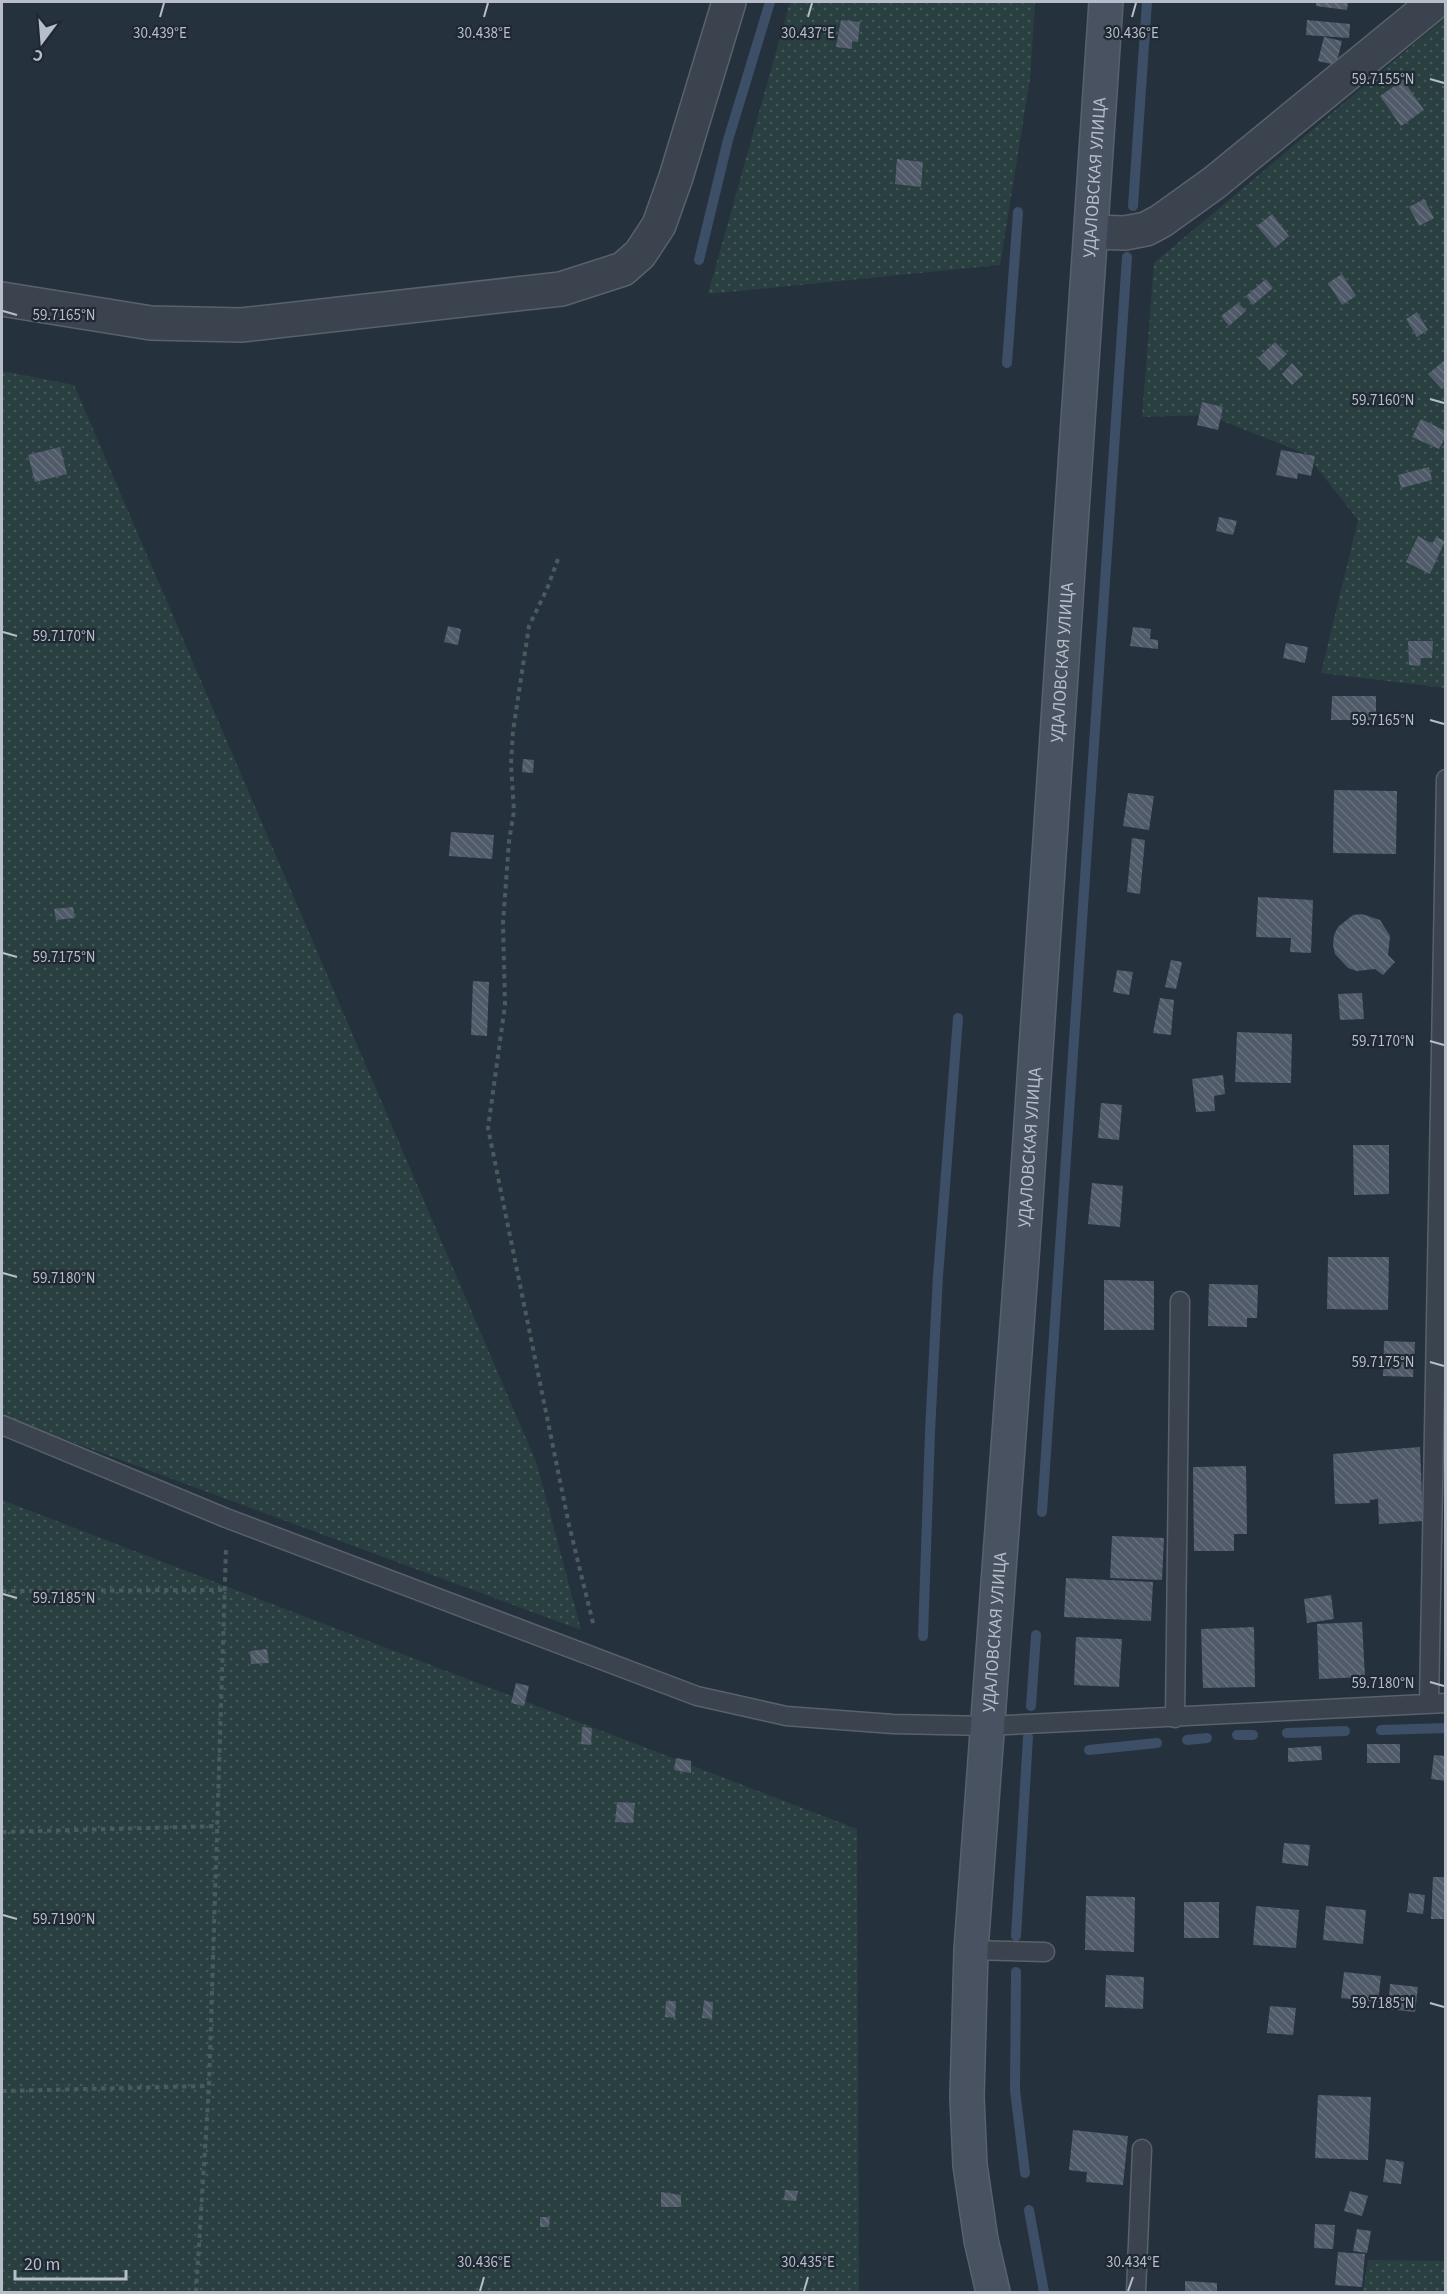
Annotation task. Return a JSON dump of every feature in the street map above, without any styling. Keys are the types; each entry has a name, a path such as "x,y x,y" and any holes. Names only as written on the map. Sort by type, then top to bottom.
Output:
{"main road":[{"name":"УДАЛОВСКАЯ УЛИЦА","path":"993,2292 981,2240 970,2165 967,2097 971,1950 1106,2"}],"street":[{"path":"2,299 151,323 242,325 561,289 623,269 640,254 659,225 676,177 729,2"},
{"path":"1091,232 1125,233 1146,230 1161,221 1214,183 1435,2"}],"lane":[{"path":"2,1425 226,1518 697,1696 786,1716 894,1724 988,1726 1437,1704 1446,779"},
{"path":"1174,1718 1180,1301"},
{"path":"971,1950 1046,1952"},
{"path":"1136,2292 1142,2149"}],"path":[{"path":"558,559 547,589 529,626 513,731 514,811 509,841 503,923 505,1005 488,1128 569,1525 603,1660"},
{"path":"196,2292 208,2086 226,1518"},
{"path":"2,1591 224,1590"},
{"path":"2,1832 218,1826"},
{"path":"2,2091 208,2086"}],"green space":[{"path":"790,2 1035,2 1030,79 1000,265 708,294"},
{"path":"1445,18 1445,688 1321,673 1358,520 1306,454 1207,415 1142,417 1154,263"},
{"path":"2,371 74,385 537,1464 581,1630 2,1416"},
{"path":"2,1500 857,1829 859,2292 2,2292"},
{"path":"1368,2260 1445,2261 1445,2292 1363,2292"}],"building":[{"path":"1316,2 1348,2 1347,10 1316,6"},
{"path":"841,20 860,22 858,42 852,41 852,49 836,47"},
{"path":"1307,20 1350,24 1349,38 1306,35"},
{"path":"1324,37 1342,41 1336,65 1318,61"},
{"path":"1403,80 1424,110 1401,126 1380,96"},
{"path":"897,159 923,162 921,187 895,184"},
{"path":"1424,199 1434,218 1419,226 1409,207"},
{"path":"1272,214 1289,236 1275,248 1257,226"},
{"path":"1342,274 1356,296 1342,305 1328,283"},
{"path":"1266,279 1273,288 1253,305 1246,296"},
{"path":"1238,303 1246,311 1229,326 1221,316"},
{"path":"1417,312 1428,330 1417,337 1406,319"},
{"path":"1275,342 1287,354 1270,370 1258,358"},
{"path":"1446,359 1446,387 1442,389 1428,374"},
{"path":"1292,363 1303,375 1292,385 1282,374"},
{"path":"1202,402 1223,407 1218,430 1197,425"},
{"path":"1421,419 1446,431 1446,436 1439,449 1412,437"},
{"path":"60,447 67,474 35,482 28,455"},
{"path":"1281,450 1315,456 1311,476 1298,473 1297,479 1276,475"},
{"path":"1429,467 1432,480 1401,488 1398,475"},
{"path":"1219,517 1237,521 1233,535 1216,531"},
{"path":"1418,536 1432,544 1436,537 1445,541 1430,574 1406,562"},
{"path":"448,626 461,629 458,645 444,642"},
{"path":"1133,627 1151,629 1150,639 1158,640 1158,649 1130,646"},
{"path":"1408,641 1433,641 1432,658 1421,658 1420,666 1409,665"},
{"path":"1286,643 1308,647 1305,663 1283,658"},
{"path":"1332,696 1376,696 1376,720 1331,720"},
{"path":"523,759 534,760 533,773 522,772"},
{"path":"1334,790 1397,791 1396,854 1333,853"},
{"path":"1128,793 1154,796 1149,830 1123,826"},
{"path":"451,832 494,835 492,859 449,856"},
{"path":"1132,838 1145,840 1140,894 1127,892"},
{"path":"1258,897 1313,900 1311,953 1290,952 1291,938 1256,937"},
{"path":"73,907 75,918 56,920 54,909"},
{"path":"1362,914 1380,920 1390,936 1388,955 1395,962 1383,975 1375,969 1357,971 1348,968 1335,954 1334,935 1338,927 1353,915"},
{"path":"1171,960 1182,962 1176,989 1165,987"},
{"path":"1117,970 1133,972 1129,995 1113,992"},
{"path":"473,981 489,982 487,1036 471,1035"},
{"path":"1362,993 1364,1019 1340,1020 1338,994"},
{"path":"1160,998 1174,1000 1171,1035 1153,1033"},
{"path":"1237,1032 1292,1034 1291,1083 1235,1082"},
{"path":"1223,1075 1225,1094 1214,1096 1215,1111 1196,1112 1192,1079"},
{"path":"1101,1103 1122,1105 1119,1140 1098,1138"},
{"path":"1353,1145 1389,1145 1389,1194 1354,1195"},
{"path":"1092,1183 1123,1186 1120,1227 1088,1224"},
{"path":"1328,1257 1389,1257 1388,1310 1327,1309"},
{"path":"1104,1280 1154,1281 1154,1330 1104,1330"},
{"path":"1209,1284 1258,1285 1257,1318 1247,1318 1247,1327 1208,1326"},
{"path":"1384,1341 1415,1342 1413,1377 1383,1376"},
{"path":"1420,1447 1423,1521 1379,1524 1378,1499 1370,1500 1370,1503 1335,1504 1333,1454"},
{"path":"1246,1466 1247,1534 1234,1534 1234,1551 1194,1551 1193,1467"},
{"path":"1112,1536 1164,1538 1162,1580 1110,1578"},
{"path":"1066,1578 1153,1582 1151,1621 1064,1617"},
{"path":"1331,1595 1334,1619 1307,1623 1304,1599"},
{"path":"1362,1622 1365,1677 1319,1679 1317,1624"},
{"path":"1254,1627 1255,1687 1203,1688 1201,1629"},
{"path":"1076,1637 1122,1639 1119,1687 1074,1685"},
{"path":"267,1649 269,1663 251,1664 250,1651"},
{"path":"516,1683 529,1686 524,1706 511,1703"},
{"path":"582,1727 592,1728 591,1745 581,1744"},
{"path":"1367,1744 1400,1744 1400,1763 1367,1763"},
{"path":"1321,1746 1322,1760 1288,1762 1288,1748"},
{"path":"1434,1755 1446,1756 1446,1781 1431,1779"},
{"path":"676,1758 691,1761 691,1773 674,1770"},
{"path":"617,1802 635,1803 633,1823 615,1822"},
{"path":"1284,1843 1310,1845 1308,1866 1282,1863"},
{"path":"1433,1877 1446,1877 1446,1919 1431,1919"},
{"path":"1409,1893 1425,1895 1423,1914 1407,1912"},
{"path":"1086,1896 1135,1897 1134,1952 1085,1950"},
{"path":"1184,1902 1219,1902 1219,1938 1184,1938"},
{"path":"1256,1906 1299,1910 1296,1948 1253,1945"},
{"path":"1326,1906 1366,1910 1363,1944 1323,1940"},
{"path":"1344,1972 1381,1976 1378,2002 1341,1998"},
{"path":"1106,1975 1144,1977 1143,2009 1105,2007"},
{"path":"1390,1984 1418,1987 1415,2012 1388,2009"},
{"path":"666,2001 676,2001 675,2018 665,2017"},
{"path":"704,2001 713,2002 712,2019 702,2018"},
{"path":"1270,2006 1296,2008 1293,2035 1267,2033"},
{"path":"1318,2095 1371,2097 1368,2160 1315,2158"},
{"path":"1073,2130 1128,2136 1123,2185 1086,2182 1087,2172 1069,2170"},
{"path":"1386,2159 1404,2162 1401,2184 1383,2182"},
{"path":"785,2190 798,2191 796,2201 784,2200"},
{"path":"1350,2191 1368,2196 1362,2216 1344,2211"},
{"path":"661,2192 681,2195 681,2207 661,2207"},
{"path":"540,2217 550,2217 549,2227 540,2227"},
{"path":"1315,2224 1335,2225 1333,2249 1314,2248"},
{"path":"1357,2229 1371,2231 1367,2253 1353,2251"},
{"path":"1338,2252 1365,2254 1362,2287 1335,2285"},
{"path":"1185,2281 1217,2283 1217,2292 1185,2292"}],"waterway":[{"path":"699,260 728,140 770,2"},
{"path":"1133,206 1147,2"},
{"path":"1007,363 1018,212"},
{"path":"1042,1512 1127,257"},
{"path":"923,1636 938,1276 958,1018"},
{"path":"1031,1706 1036,1635"},
{"path":"1381,1730 1446,1728"},
{"path":"1287,1733 1345,1731"},
{"path":"1237,1735 1253,1735"},
{"path":"1016,1936 1028,1737"},
{"path":"1187,1740 1207,1738"},
{"path":"1089,1750 1157,1743"},
{"path":"1016,1972 1015,2090 1025,2173"},
{"path":"1029,2210 1044,2292"}]}
